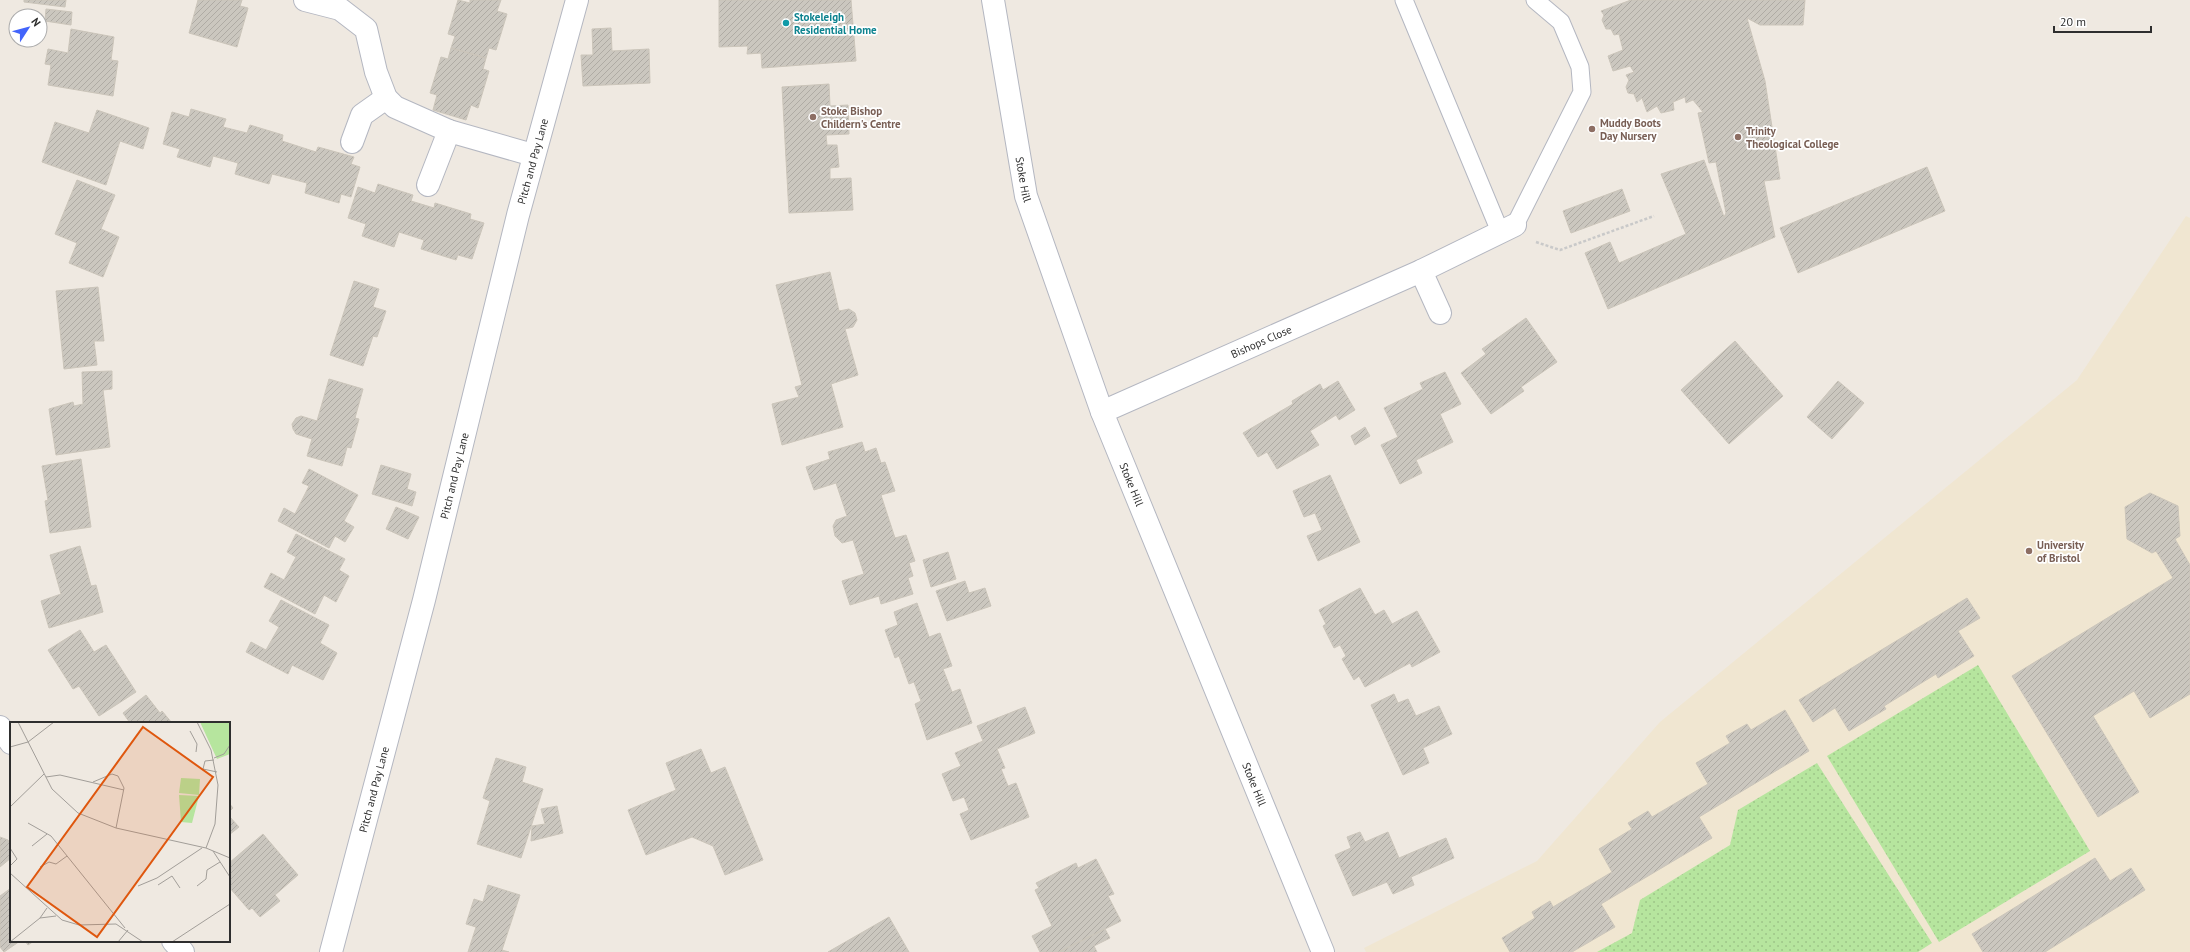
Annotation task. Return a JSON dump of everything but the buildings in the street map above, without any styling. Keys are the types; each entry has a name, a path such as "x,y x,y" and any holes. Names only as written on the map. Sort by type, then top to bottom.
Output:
{"street":[{"path":"305,0 340,9 366,29 376,72 386,98 395,107 449,131 534,155"},
{"name":"Pitch and Pay Lane","path":"331,952 424,600 534,155 576,0"},
{"name":"Stoke Hill","path":"993,0 1026,196 1102,412 1323,952"},
{"path":"352,142 362,115 386,98"},
{"path":"428,185 449,131"},
{"name":"Bishops Close","path":"1102,412 1421,271 1508,230"},
{"path":"1421,271 1440,313"},
{"path":"0,727 10,742"},
{"path":"174,942 183,952"}],"lane":[{"path":"1404,0 1508,230"},
{"path":"1508,230 1582,92 1580,67 1561,22 1535,0"}],"path":[{"path":"1508,230 1560,250 1654,216"}],"shaded area":[{"name":"University of Bristol","path":"2186,216 2190,218 2190,952 1366,952 1364,948 1537,861 1660,722 2077,380"}],"green space":[{"path":"1978,665 2090,851 1939,942 1827,756"},
{"path":"1817,763 1932,943 1918,952 1597,952 1632,933 1640,900 1730,845 1738,810"}],"place":[{"name":"Stokeleigh Residential Home","path":"786,23"},
{"name":"Stoke Bishop Childern's Centre","path":"813,117"},
{"name":"Muddy Boots Day Nursery","path":"1592,129"},
{"name":"Trinity Theological College","path":"1738,137"},
{"name":"University of Bristol","path":"2029,551"}]}
